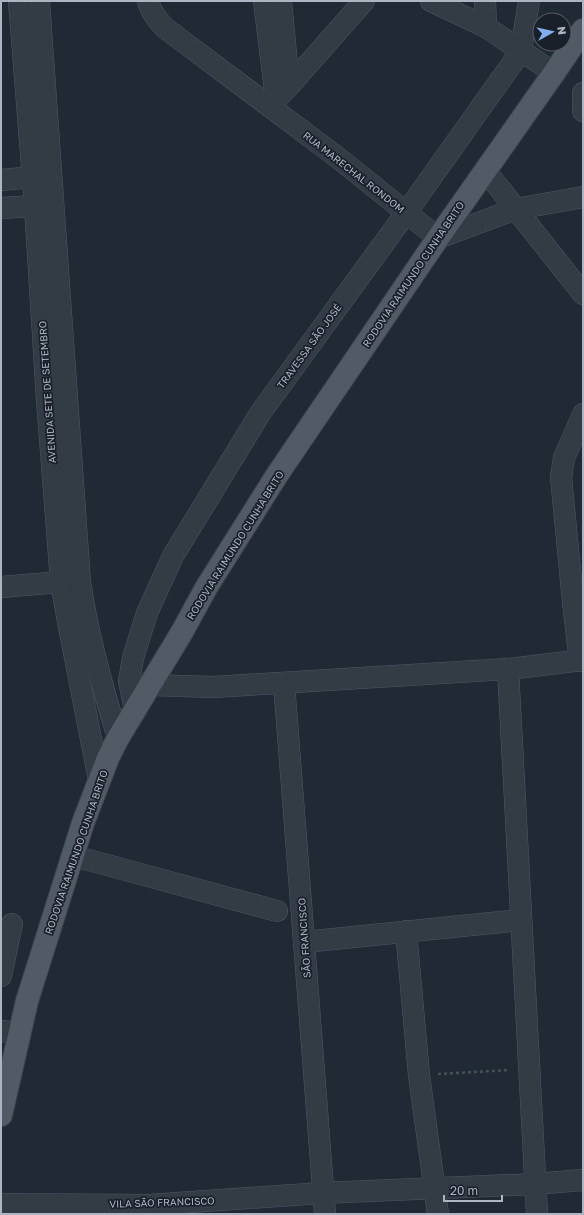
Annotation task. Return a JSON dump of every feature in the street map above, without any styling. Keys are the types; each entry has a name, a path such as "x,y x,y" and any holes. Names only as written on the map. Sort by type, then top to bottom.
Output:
{"main road":[{"name":"RODOVIA RAIMUNDO CUNHA BRITO","path":"1,1115 10,1032 26,1001 74,856 83,823 99,780 118,738 182,632 206,588 277,475 438,238 583,30"}],"street":[{"name":"AVENIDA SETE DE SETEMBRO","path":"19,1 33,177 47,400 61,582 68,628 99,780"},
{"name":"AVENIDA SETE DE SETEMBRO","path":"39,1 80,582 87,626 106,702 118,738"},
{"name":"RUA MARECHAL RONDOM","path":"148,1 156,18 165,28 278,97 337,157 438,238"},
{"path":"264,1 278,97"},
{"path":"278,97 281,1"},
{"path":"278,97 364,1"},
{"path":"430,1 486,27 554,73"},
{"path":"484,1 486,27"},
{"name":"TRAVESSA SÃO JOSÉ","path":"135,710 129,681 133,658 147,613 173,556 261,412 406,213 521,51 529,1"},
{"path":"583,93 583,111"},
{"path":"485,170 583,294"},
{"path":"1,180 33,177"},
{"path":"438,238 516,209 583,197"},
{"path":"1,208 35,206"},
{"path":"150,685 213,687 284,683 508,669 581,660 571,589 561,477 564,458 583,414"},
{"path":"1,587 61,582"},
{"path":"508,669 537,1214"},
{"name":"SÃO FRANCISCO","path":"284,683 324,1214"},
{"path":"74,856 277,910"},
{"path":"304,942 521,920"},
{"path":"1,976 12,924"},
{"path":"406,931 419,1076 438,1214"},
{"name":"VILA SÃO FRANCISCO","path":"1,1204 149,1209 322,1193 435,1189 583,1180"}],"path":[{"path":"419,1076 530,1068"}]}
